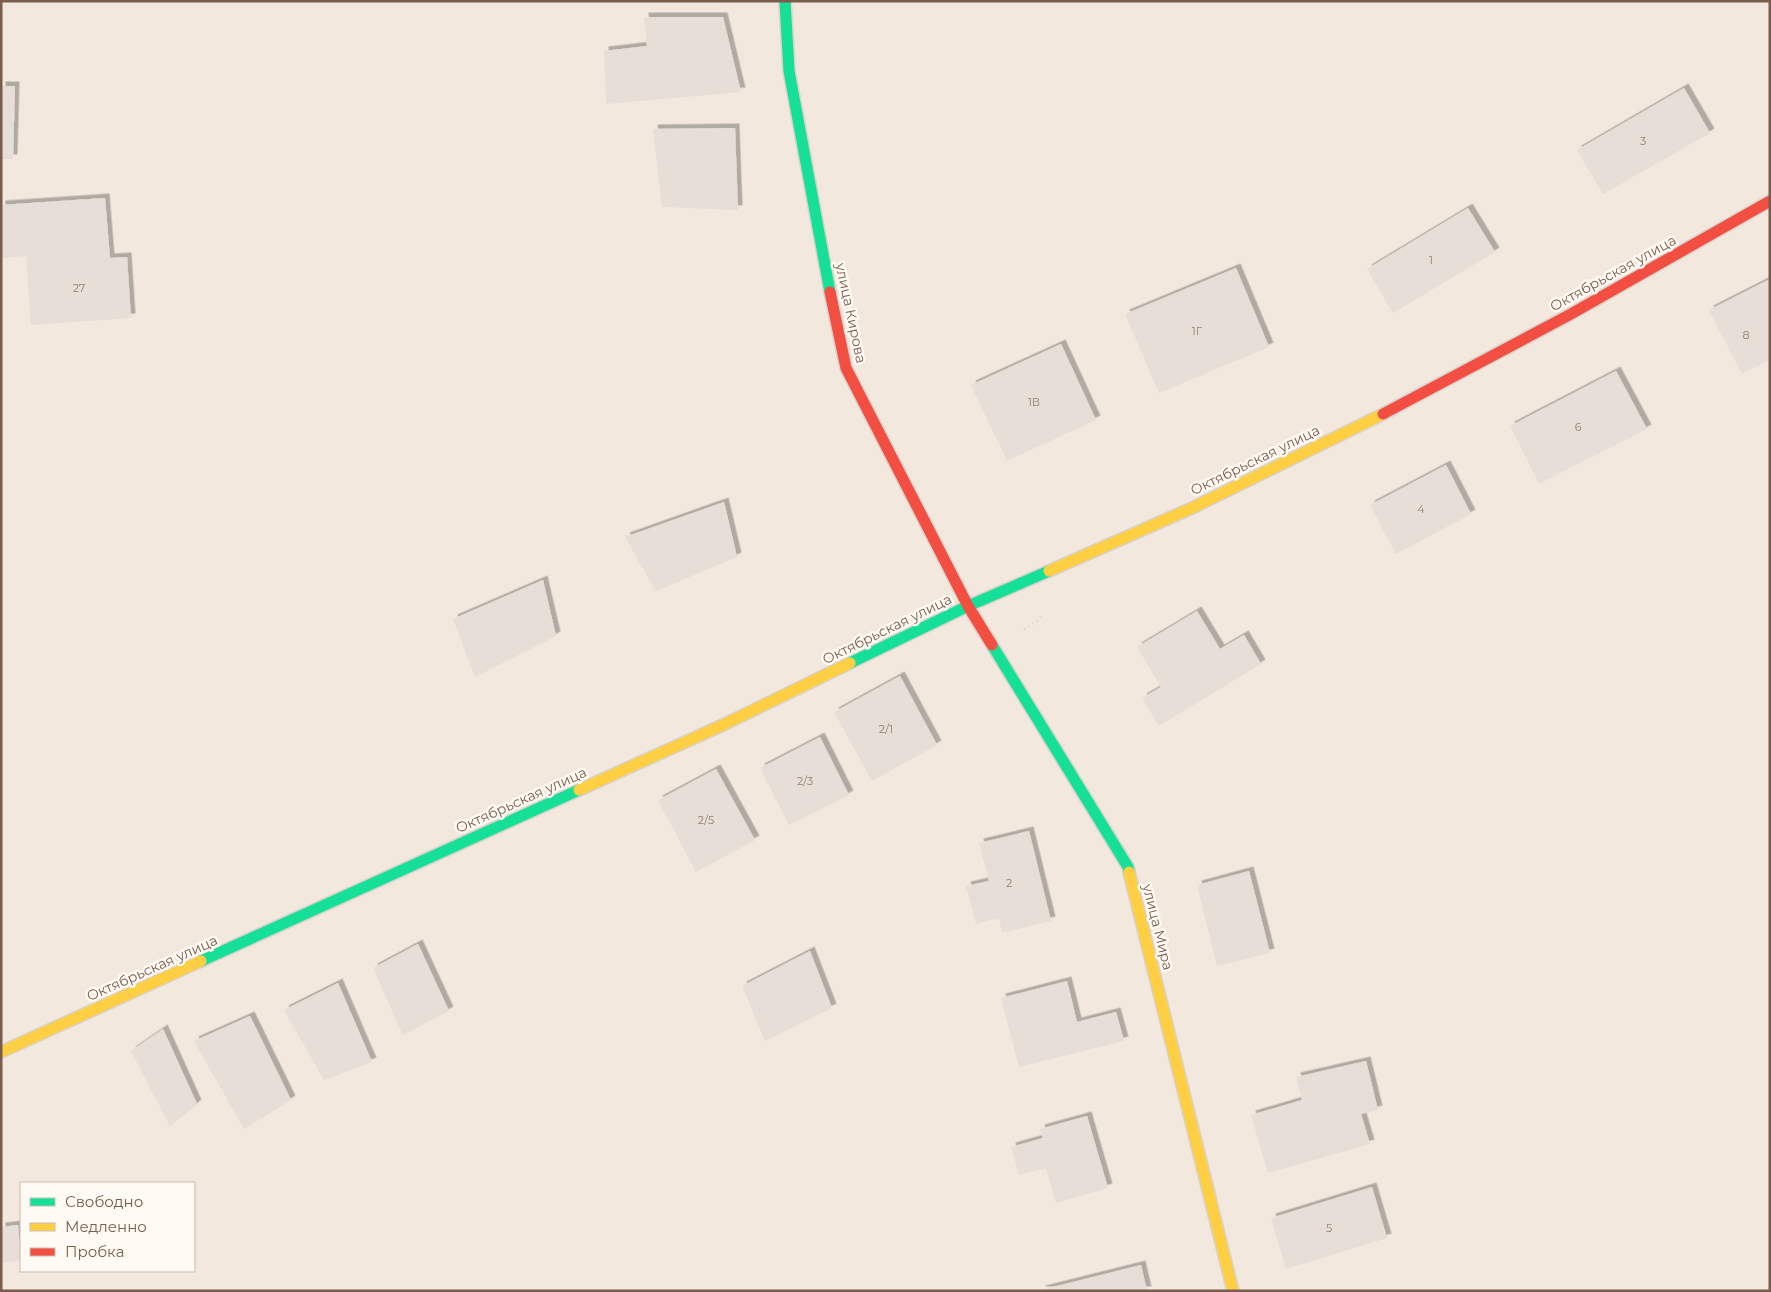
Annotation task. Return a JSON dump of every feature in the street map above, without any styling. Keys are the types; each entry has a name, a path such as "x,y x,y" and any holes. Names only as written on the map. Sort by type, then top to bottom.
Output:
{"street":[{"name":"улица Кирова","path":"785,1 789,71 823,258 846,368 968,606"},
{"name":"Октябрьская улица","path":"1,1052 725,724 968,606 1192,508 1404,404 1571,314 1770,201"},
{"name":"улица Мира","path":"968,606 1128,867 1233,1291"}],"shaded area":[{"path":"1,1 1770,1 1770,1291 1,1291"}],"building":[{"path":"644,17 723,17 741,92 606,104 604,51 647,46"},
{"path":"1,86 15,86 13,159 1,159"},
{"path":"1684,88 1710,133 1603,194 1577,150"},
{"path":"735,128 738,210 662,207 653,129"},
{"path":"105,198 110,258 127,257 131,318 31,325 26,256 1,258 1,205"},
{"path":"1468,208 1495,252 1393,313 1367,269"},
{"path":"1236,268 1269,347 1159,393 1125,314"},
{"path":"1770,279 1770,360 1742,374 1709,310"},
{"path":"1061,344 1096,420 1007,461 971,385"},
{"path":"1616,371 1647,429 1539,484 1510,426"},
{"path":"1446,465 1471,514 1396,554 1370,505"},
{"path":"724,502 737,557 656,591 625,537"},
{"path":"543,580 556,636 475,677 453,619"},
{"path":"1197,611 1220,649 1244,635 1261,664 1159,726 1142,698 1161,687 1137,647"},
{"path":"900,676 937,745 872,781 834,712"},
{"path":"820,737 849,795 789,825 760,768"},
{"path":"716,769 755,840 696,872 658,800"},
{"path":"1029,831 1051,921 1002,933 999,918 976,924 966,886 989,881 979,843"},
{"path":"1249,871 1270,953 1217,966 1197,885"},
{"path":"418,944 449,1011 403,1035 373,968"},
{"path":"810,951 832,1008 765,1041 742,986"},
{"path":"1067,981 1077,1022 1116,1012 1124,1041 1019,1067 1001,998"},
{"path":"338,983 372,1062 324,1080 284,1010"},
{"path":"250,1016 291,1100 244,1129 194,1041"},
{"path":"163,1029 197,1104 170,1126 131,1051"},
{"path":"1366,1061 1378,1110 1361,1114 1370,1144 1268,1173 1251,1115 1302,1100 1296,1077"},
{"path":"1087,1116 1108,1188 1056,1203 1046,1168 1019,1175 1011,1147 1043,1138 1040,1129"},
{"path":"1372,1187 1387,1238 1286,1269 1271,1218"},
{"path":"18,1225 20,1260 1,1263 1,1227"},
{"path":"1141,1265 1147,1291 1041,1291 1041,1290"}],"traffic: fast":[{"path":"785,1 789,71 830,292"},
{"path":"850,663 968,606 1049,571"},
{"path":"992,645 1128,867 1129,872"},
{"path":"201,961 579,790"}],"traffic: slow":[{"path":"1049,571 1192,508 1383,414"},
{"path":"579,790 725,724 850,663"},
{"path":"1129,872 1233,1291"},
{"path":"1,1052 201,961"}],"traffic: jam":[{"path":"1383,414 1571,314 1770,201"},
{"path":"830,292 846,368 968,606 992,645"}]}
